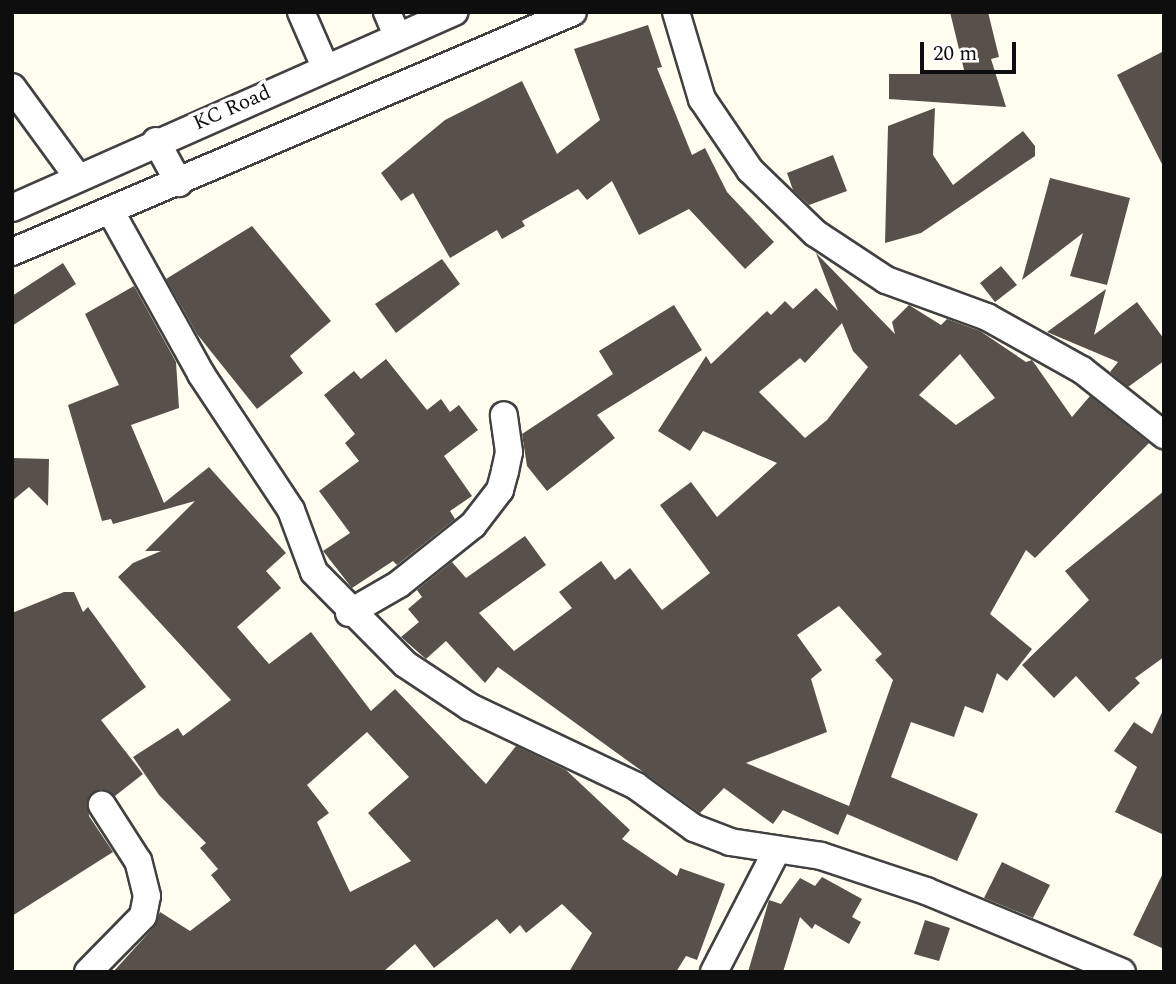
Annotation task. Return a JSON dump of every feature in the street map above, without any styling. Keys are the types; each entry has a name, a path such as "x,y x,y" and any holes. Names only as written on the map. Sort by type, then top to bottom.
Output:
{"street":[{"path":"301,12 326,67"},
{"name":"KC Road","path":"12,208 77,176 326,67 392,24 454,12"},
{"path":"12,251 111,212 573,12"},
{"path":"676,12 702,99 750,170 815,233 886,280 987,317 1082,370 1164,435"},
{"path":"12,87 77,176"},
{"path":"156,141 179,183"},
{"path":"111,212 201,374 291,510 314,572 349,613 405,664 470,707 636,786 694,828 776,852 821,856 926,891 1122,972"},
{"path":"349,613 400,584 487,508 500,490 509,452 503,415"},
{"path":"88,972 143,916 147,896 138,861 102,805"},
{"path":"714,972 776,852"}],"building":[{"path":"950,12 988,12 999,57 991,59 1006,107 889,99 889,74 965,74"},
{"path":"648,25 662,67 657,68 692,155 705,148 727,192 774,242 745,269 689,209 639,235 612,181 587,200 578,189 522,221 525,226 502,239 497,230 450,258 413,193 401,201 381,173 445,120 522,81 557,154 600,120 574,49"},
{"path":"1164,51 1164,168 1117,75"},
{"path":"935,108 933,155 953,185 1023,131 1035,146 1035,156 921,233 885,243 888,126"},
{"path":"833,155 847,191 809,205 793,190 787,173"},
{"path":"1050,178 1130,198 1107,285 1070,276 1083,233 1022,280"},
{"path":"252,226 331,321 290,356 303,373 257,409 197,334 166,279"},
{"path":"816,253 895,334 892,322 909,305 941,325 947,319 980,331 1026,362 1032,360 1072,417 1090,396 1149,443 1035,558 1026,550 990,614 1032,649 1007,681 997,673 983,713 965,706 954,737 911,722 891,777 978,814 957,861 847,814 838,835 783,810 773,824 724,788 700,813 498,667 485,683 446,641 426,659 401,637 419,622 408,609 422,597 417,590 452,562 466,578 525,536 546,565 479,613 514,651 572,608 559,592 601,561 615,580 630,568 662,610 710,573 660,505 691,482 717,517 777,463 703,431 690,451 658,431 706,356 711,364 767,311 771,315 785,301 793,309 816,288 838,311","holes":["842,323 853,351 868,367 827,420 805,438 759,392 800,358 805,363","960,354 995,398 956,425 919,395","839,606 882,654 875,660 893,680 849,806 746,763 827,732 811,679 822,670 797,635"]},
{"path":"442,259 460,284 396,333 375,304"},
{"path":"63,263 76,284 12,326 12,296"},
{"path":"1001,266 1017,285 995,302 980,283"},
{"path":"134,286 176,362 179,408 131,425 164,503 209,467 286,553 266,571 281,588 237,627 269,664 311,632 371,711 395,689 486,784 516,746 566,770 630,830 622,839 677,876 680,868 725,884 697,960 686,956 676,972 569,972 592,933 562,904 526,933 520,925 510,934 497,919 434,968 415,944 383,972 113,972 154,927 160,912 190,931 231,900 211,875 218,869 200,848 206,843 159,795 133,757 178,728 183,736 231,700 118,577 133,563 161,551 145,551 195,501 113,524 111,519 102,521 68,405 119,385 85,314","holes":["367,732 409,777 368,813 411,861 350,892 317,822 329,813 307,785"]},
{"path":"1106,289 1094,335 1137,302 1164,339 1164,361 1128,387 1110,372 1118,362 1047,332"},
{"path":"674,305 702,350 597,415 615,438 547,491 527,466 522,434 613,374 599,351"},
{"path":"386,359 427,410 441,399 450,412 459,405 478,430 444,456 472,496 450,511 455,519 397,565 393,561 352,588 323,551 350,533 319,491 359,461 345,443 355,434 324,395 354,371 361,379"},
{"path":"12,458 49,459 48,506 29,487 12,501"},
{"path":"1164,491 1164,657 1135,678 1140,683 1109,712 1076,676 1054,698 1022,665 1089,600 1065,571"},
{"path":"64,592 74,592 83,612 88,607 146,687 101,720 143,774 115,796 101,789 88,798 89,816 113,852 12,916 12,613"},
{"path":"1164,708 1164,835 1115,812 1137,767 1114,751 1134,722 1152,734"},
{"path":"1002,862 1050,885 1033,918 984,898"},
{"path":"1164,871 1164,949 1133,935"},
{"path":"822,877 862,899 852,917 861,922 849,944 815,924 812,929 800,917 783,972 748,972 769,900 781,904 800,878 815,886"},
{"path":"925,920 950,928 939,961 914,954"}]}
